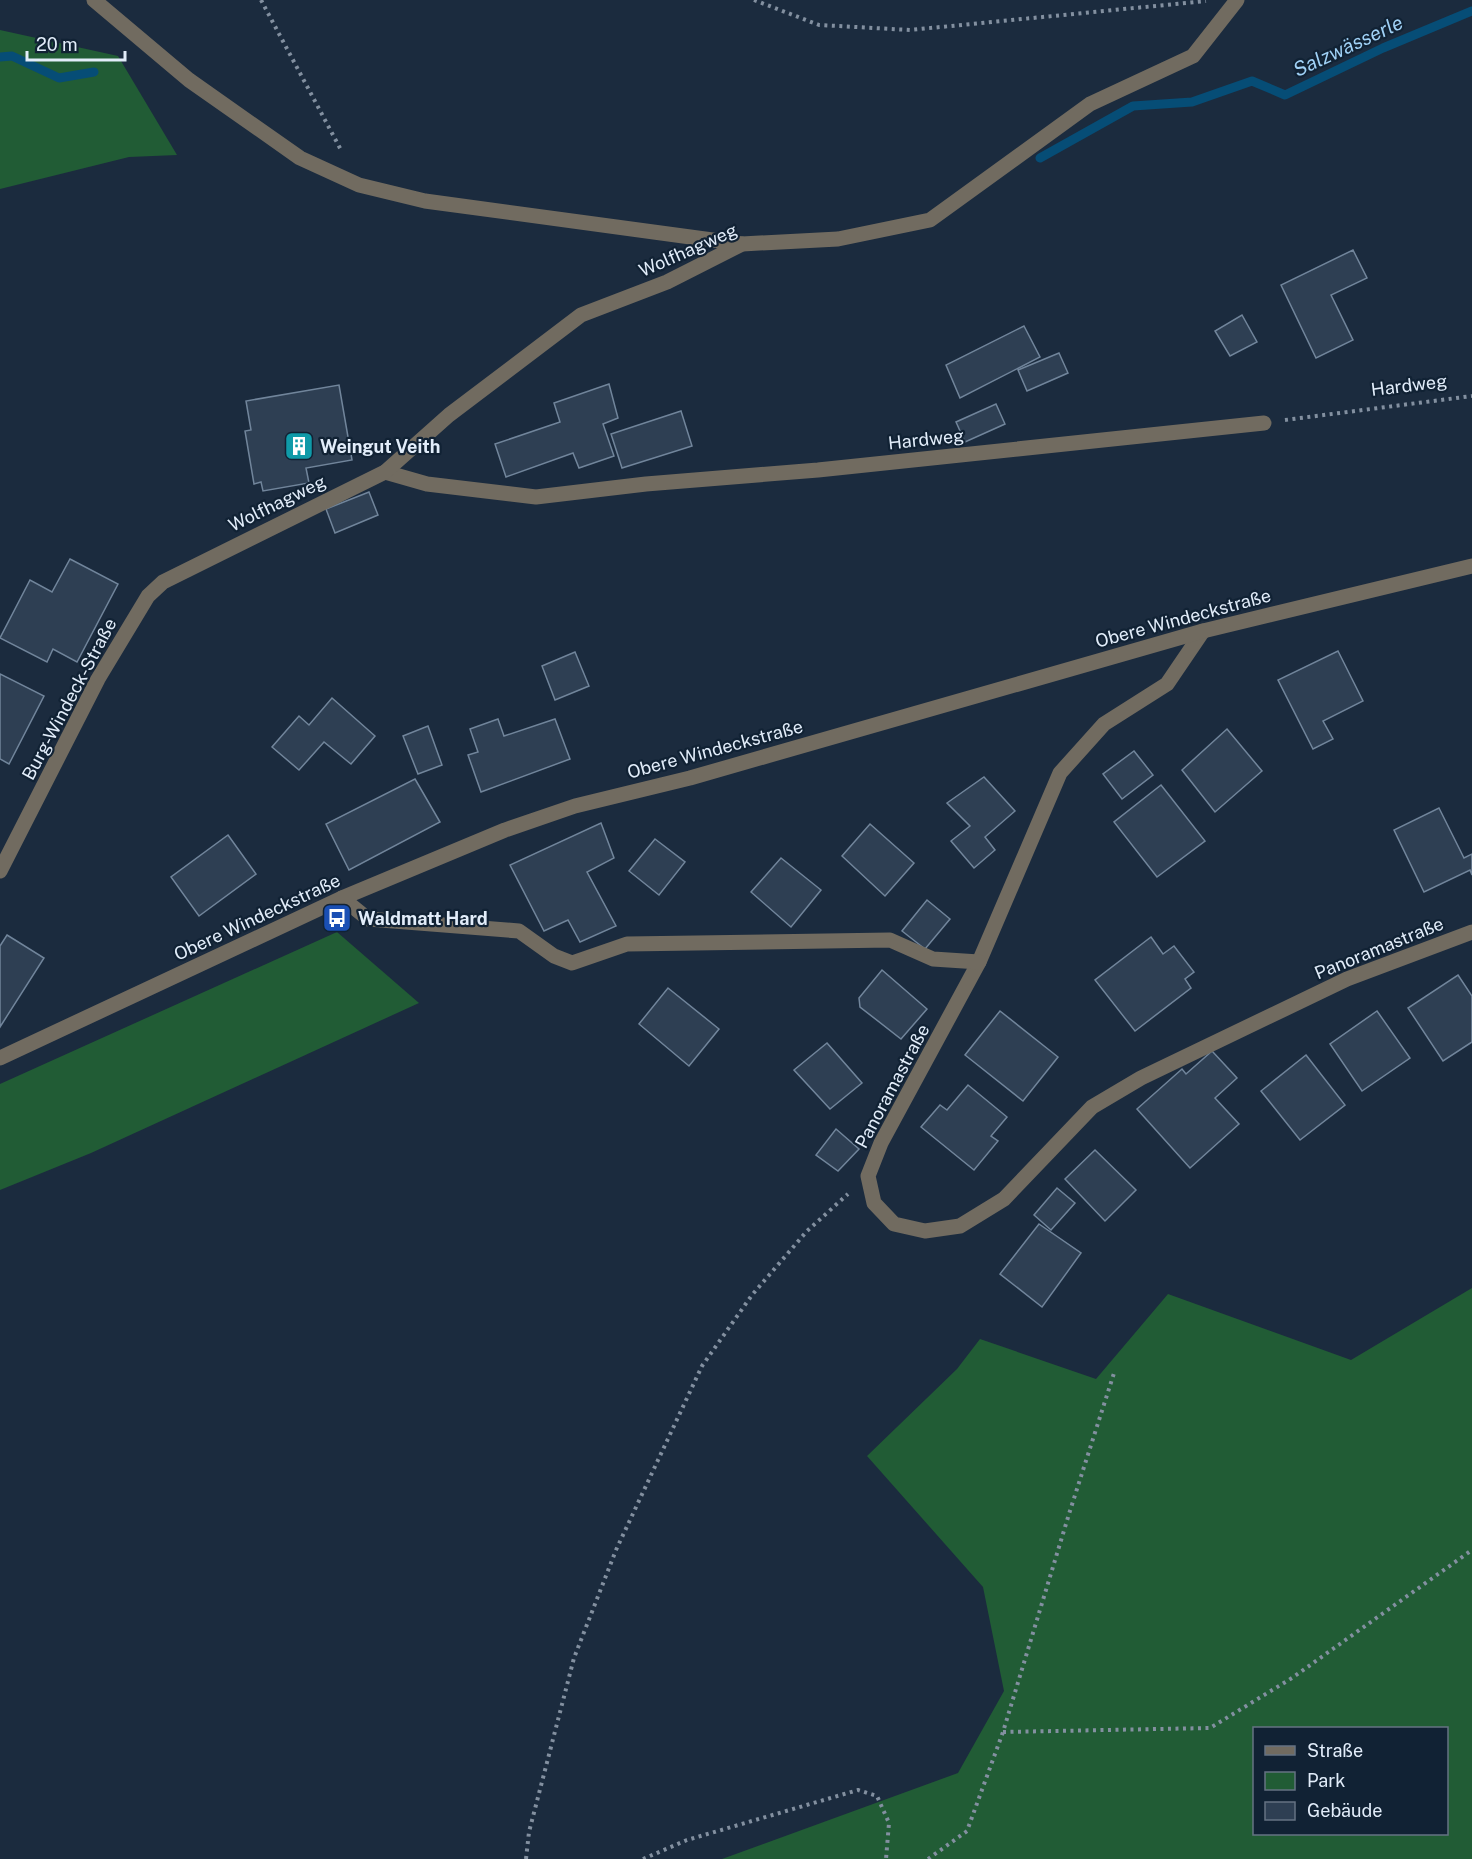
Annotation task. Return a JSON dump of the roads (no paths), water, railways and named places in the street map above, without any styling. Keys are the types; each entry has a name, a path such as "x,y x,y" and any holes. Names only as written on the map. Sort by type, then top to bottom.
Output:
{"street":[{"path":"94,0 189,80 300,158 359,184 425,201 742,244"},
{"name":"Wolfhagweg","path":"163,582 385,472 449,415 581,315 667,282 742,244 838,239 930,220 1090,104 1193,56 1237,0"},
{"name":"Hardweg","path":"385,472 427,484 536,497 646,483 854,466 1264,423"},
{"name":"Obere Windeckstraße","path":"0,1058 342,898 506,830 575,806 702,774 1203,631 1472,566"},
{"name":"Burg-Windeck-Straße","path":"0,871 98,678 148,596 163,582"},
{"name":"Panoramastraße","path":"1203,631 1167,684 1104,724 1060,773 979,962 881,1143 868,1176 874,1203 894,1224 925,1231 960,1226 1004,1199 1092,1107 1141,1078 1347,979 1472,932"},
{"path":"342,898 368,919 519,931 554,956 572,963 627,944 879,940 890,940 933,959 979,962"}],"waterway":[{"name":"Salzwässerle","path":"1040,158 1133,106 1192,102 1252,81 1285,95 1383,48 1472,11"},
{"name":"Salzwässerle","path":"0,57 12,56 59,78 94,72"}],"place":[{"name":"Weingut Veith","path":"299,446"},
{"name":"Waldmatt Hard","path":"337,918"}]}
